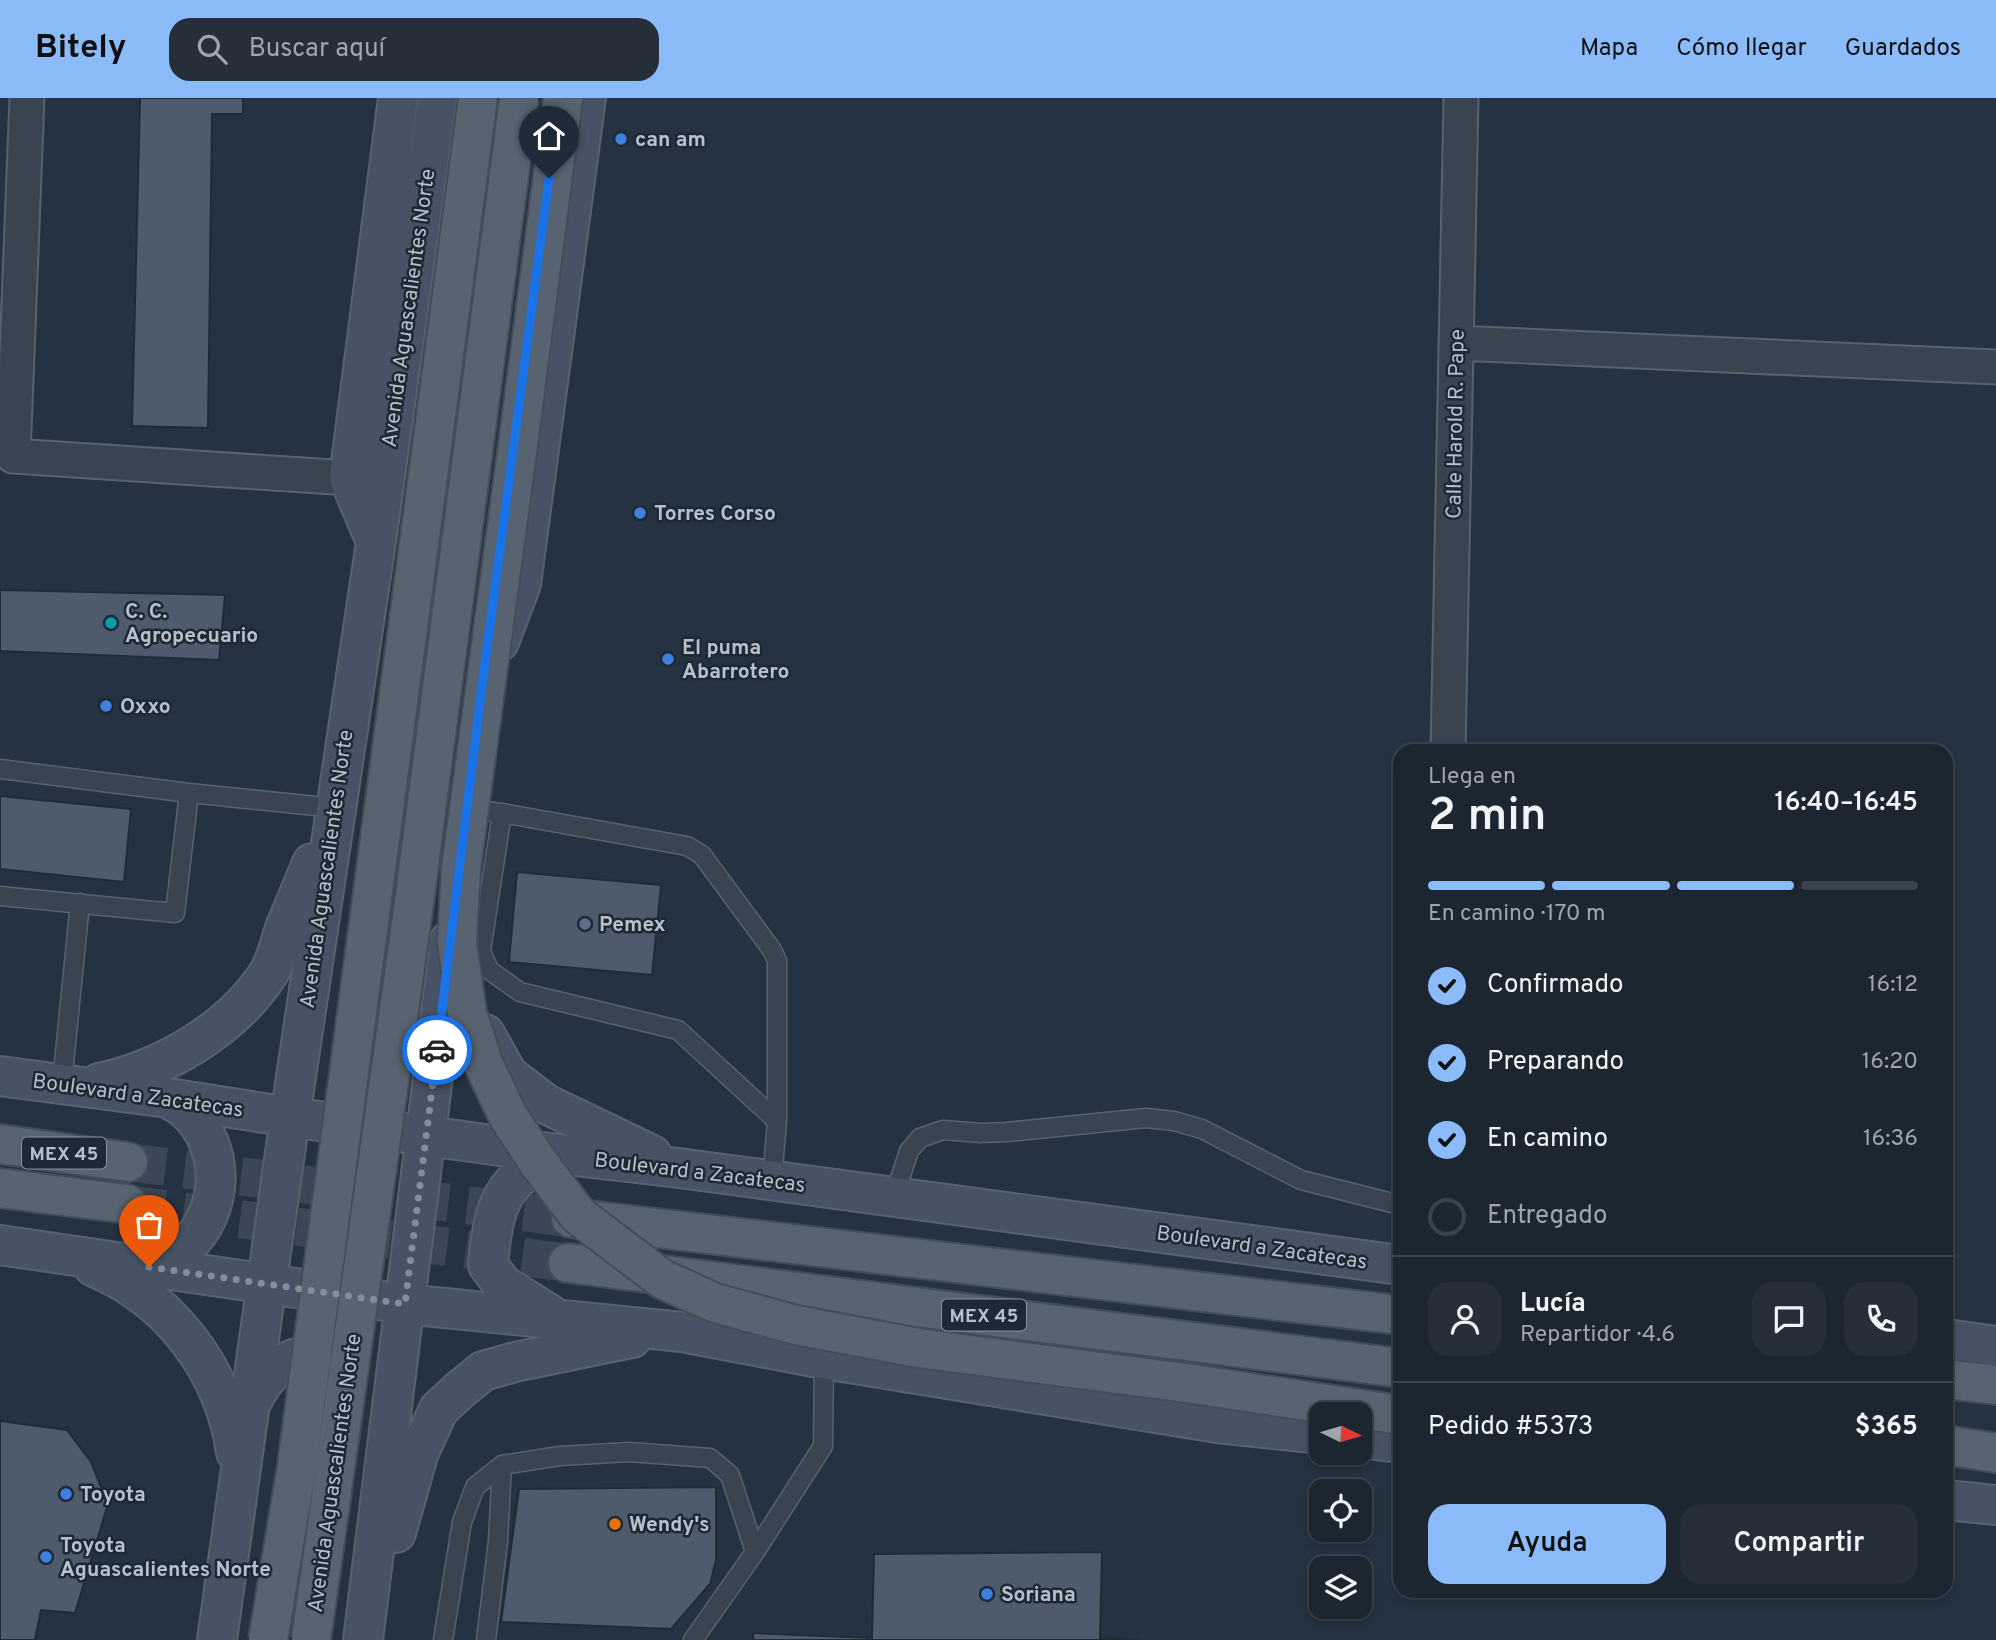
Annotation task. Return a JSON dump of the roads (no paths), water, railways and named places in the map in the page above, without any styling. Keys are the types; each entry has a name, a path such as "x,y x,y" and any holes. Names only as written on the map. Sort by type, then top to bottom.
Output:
{"main road":[{"path":"376,542 349,478 398,98"},
{"name":"Avenida Aguascalientes Norte","path":"217,1640 438,98"},
{"name":"Avenida Aguascalientes Norte","path":"268,1640 299,1452 478,98"},
{"name":"Avenida Aguascalientes Norte","path":"311,1640 414,903 519,98"},
{"path":"363,1640 451,933 484,811 482,686 561,98"},
{"path":"561,98 519,445 461,869 457,943 467,1013 483,1063 508,1116 538,1163 578,1215 662,1279 715,1303 796,1325 918,1348 1186,1383 1393,1414"},
{"path":"482,686 521,584 586,98"},
{"path":"73,1085 121,1079 156,1065 190,1047 219,1026 246,1000 269,972 335,808"},
{"path":"451,933 467,991 485,1034 508,1075 545,1104 679,1168"},
{"name":"Boulevard a Zacatecas","path":"0,1076 558,1154 772,1180 1393,1264"},
{"path":"149,1267 169,1259 186,1246 200,1230 211,1211 216,1189 216,1167 211,1146 201,1126 186,1110 169,1098"},
{"name":"MEX 45","path":"0,1144 128,1162"},
{"path":"558,1154 515,1181 500,1203 491,1233 488,1265 503,1285 558,1319"},
{"name":"MEX 45","path":"0,1188 127,1204"},
{"name":"MEX 45","path":"569,1218 1393,1314"},
{"path":"0,1245 405,1304 682,1332 824,1359 1217,1423 1309,1433"},
{"path":"45,1252 76,1259 105,1271 157,1305 180,1328 214,1379 226,1408 234,1437 238,1468 237,1488"},
{"name":"MEX 45","path":"568,1263 1393,1367"},
{"path":"372,1581 391,1551 419,1452 439,1409 483,1371 634,1338 682,1332"},
{"path":"1953,1340 1996,1346"},
{"path":"247,1420 257,1389 279,1366 294,1358 326,1355 341,1358 357,1366 379,1389 386,1404 388,1437"},
{"path":"1953,1380 1996,1385"},
{"path":"1372,1440 1393,1442"},
{"path":"1953,1446 1996,1453"},
{"path":"1953,1501 1996,1505"}],"street":[{"path":"27,98 13,456 349,478"},
{"name":"Calle Harold R. Pape","path":"1448,744 1461,98"},
{"path":"1457,343 1996,367"}],"lane":[{"path":"0,769 335,808"},
{"path":"0,896 175,914 189,793"},
{"path":"772,1180 777,1121 777,961 772,950 702,855 687,846 484,811 481,951 489,970 520,992 678,1030 777,1121"},
{"path":"73,1085 80,903"},
{"path":"894,1197 909,1151 920,1138 943,1129 981,1133 1007,1132 1146,1118 1174,1121 1202,1129 1301,1180 1393,1203"},
{"path":"693,1640 755,1552 823,1446 824,1359"},
{"path":"443,1640 462,1521 475,1487 502,1465 560,1456 629,1452 710,1458 730,1475 755,1552"},
{"path":"486,1640 498,1541 502,1465"}],"tunnel":[{"path":"128,1162 569,1218"},
{"path":"127,1204 568,1263"}],"place":[{"name":"can am","path":"621,139"},
{"name":"Torres Corso","path":"640,513"},
{"name":"C. C. Agropecuario","path":"111,623"},
{"name":"El puma Abarrotero","path":"668,659"},
{"name":"Oxxo","path":"106,706"},
{"name":"Pemex","path":"585,924"},
{"name":"Toyota","path":"66,1494"},
{"name":"Wendy's","path":"615,1524"},
{"name":"Toyota Aguascalientes Norte","path":"46,1557"},
{"name":"Soriana","path":"987,1594"}]}
